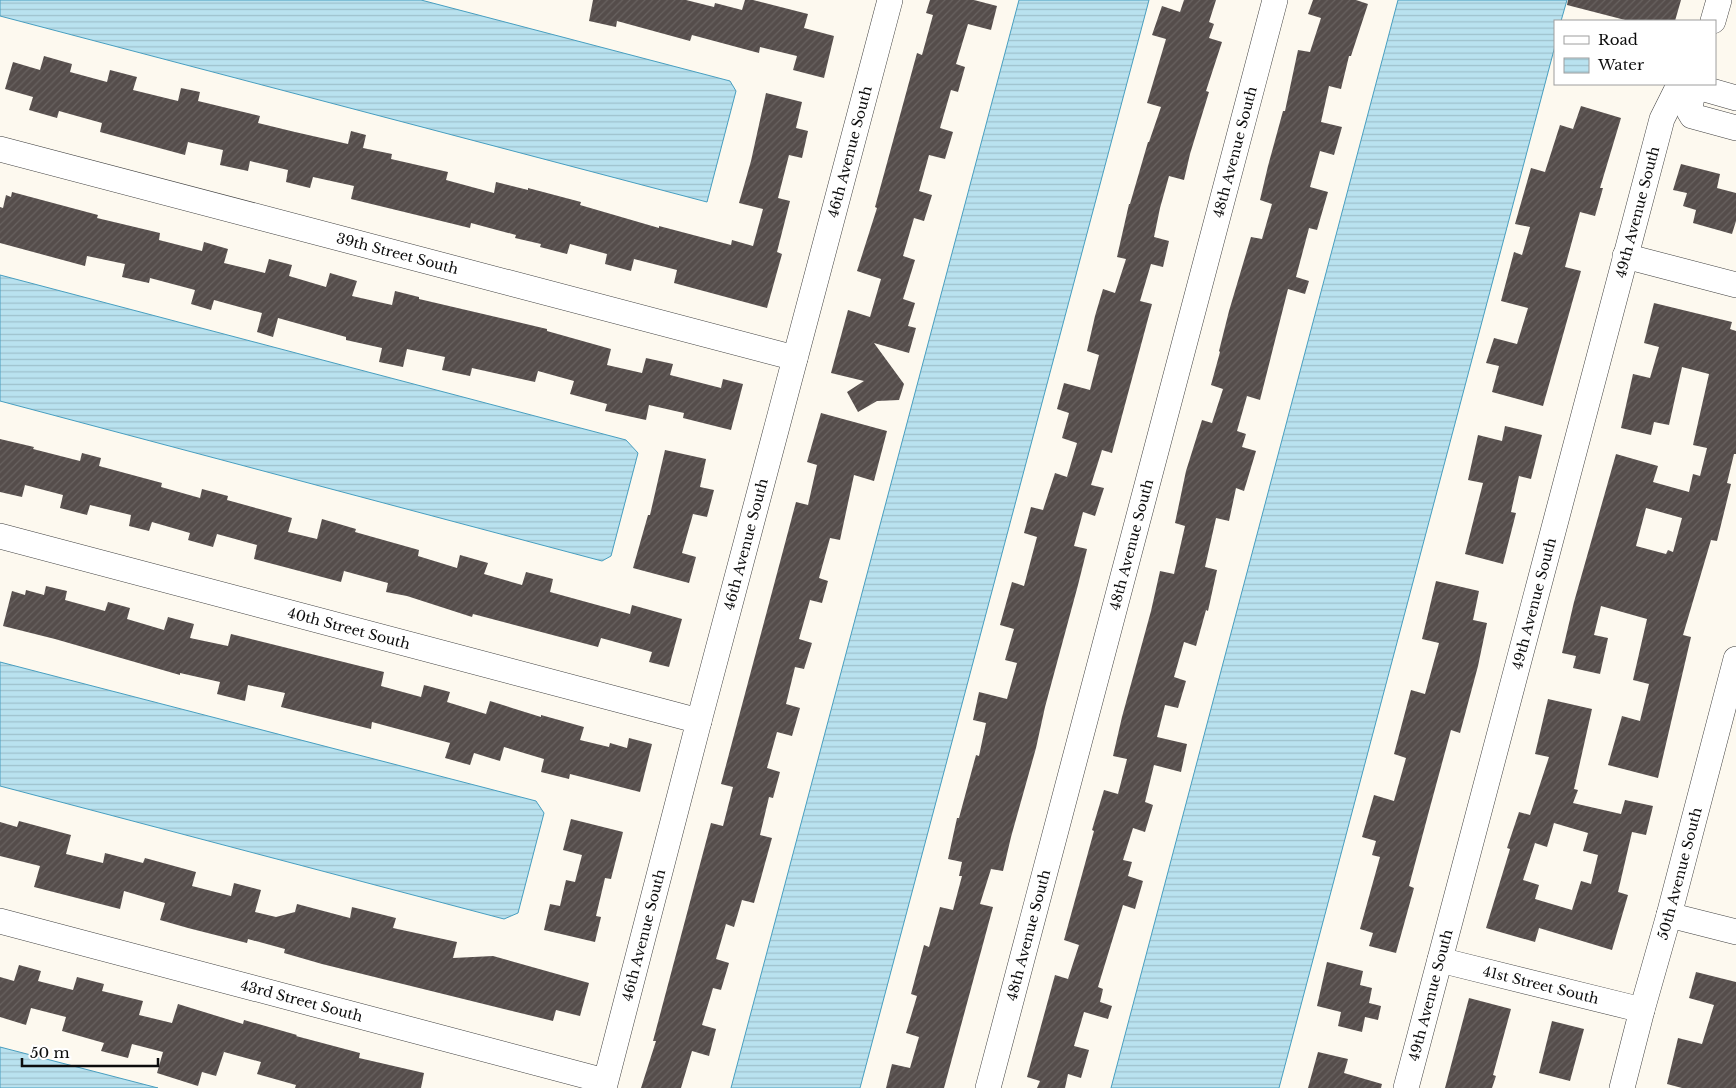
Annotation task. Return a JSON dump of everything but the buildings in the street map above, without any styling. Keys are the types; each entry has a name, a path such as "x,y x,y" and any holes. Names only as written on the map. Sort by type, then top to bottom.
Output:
{"street":[{"name":"46th Avenue South","path":"604,1085 888,0"},
{"name":"48th Avenue South","path":"988,1088 1275,0"},
{"path":"1712,20 1718,0"},
{"path":"1736,98 1682,86 1692,116 1736,128"},
{"name":"49th Avenue South","path":"1406,1088 1662,119 1682,86"},
{"name":"39th Street South","path":"0,149 795,358"},
{"path":"1626,256 1736,285"},
{"name":"40th Street South","path":"0,536 699,722"},
{"name":"50th Avenue South","path":"1622,1088 1669,915 1729,717 1736,659"},
{"path":"1669,915 1736,932"},
{"name":"43rd Street South","path":"0,921 604,1085"},
{"name":"41st Street South","path":"1440,960 1642,1010"}],"water":[{"path":"0,0 421,0 730,81 736,91 707,202 0,16"},
{"path":"1019,0 1149,0 860,1088 731,1088"},
{"path":"1398,0 1567,0 1561,20 1554,20 1554,50 1279,1088 1111,1088"},
{"path":"0,275 626,440 638,453 611,556 602,561 0,401"},
{"path":"0,662 536,801 544,813 518,913 504,919 0,786"},
{"path":"0,1047 158,1088 0,1088"}]}
